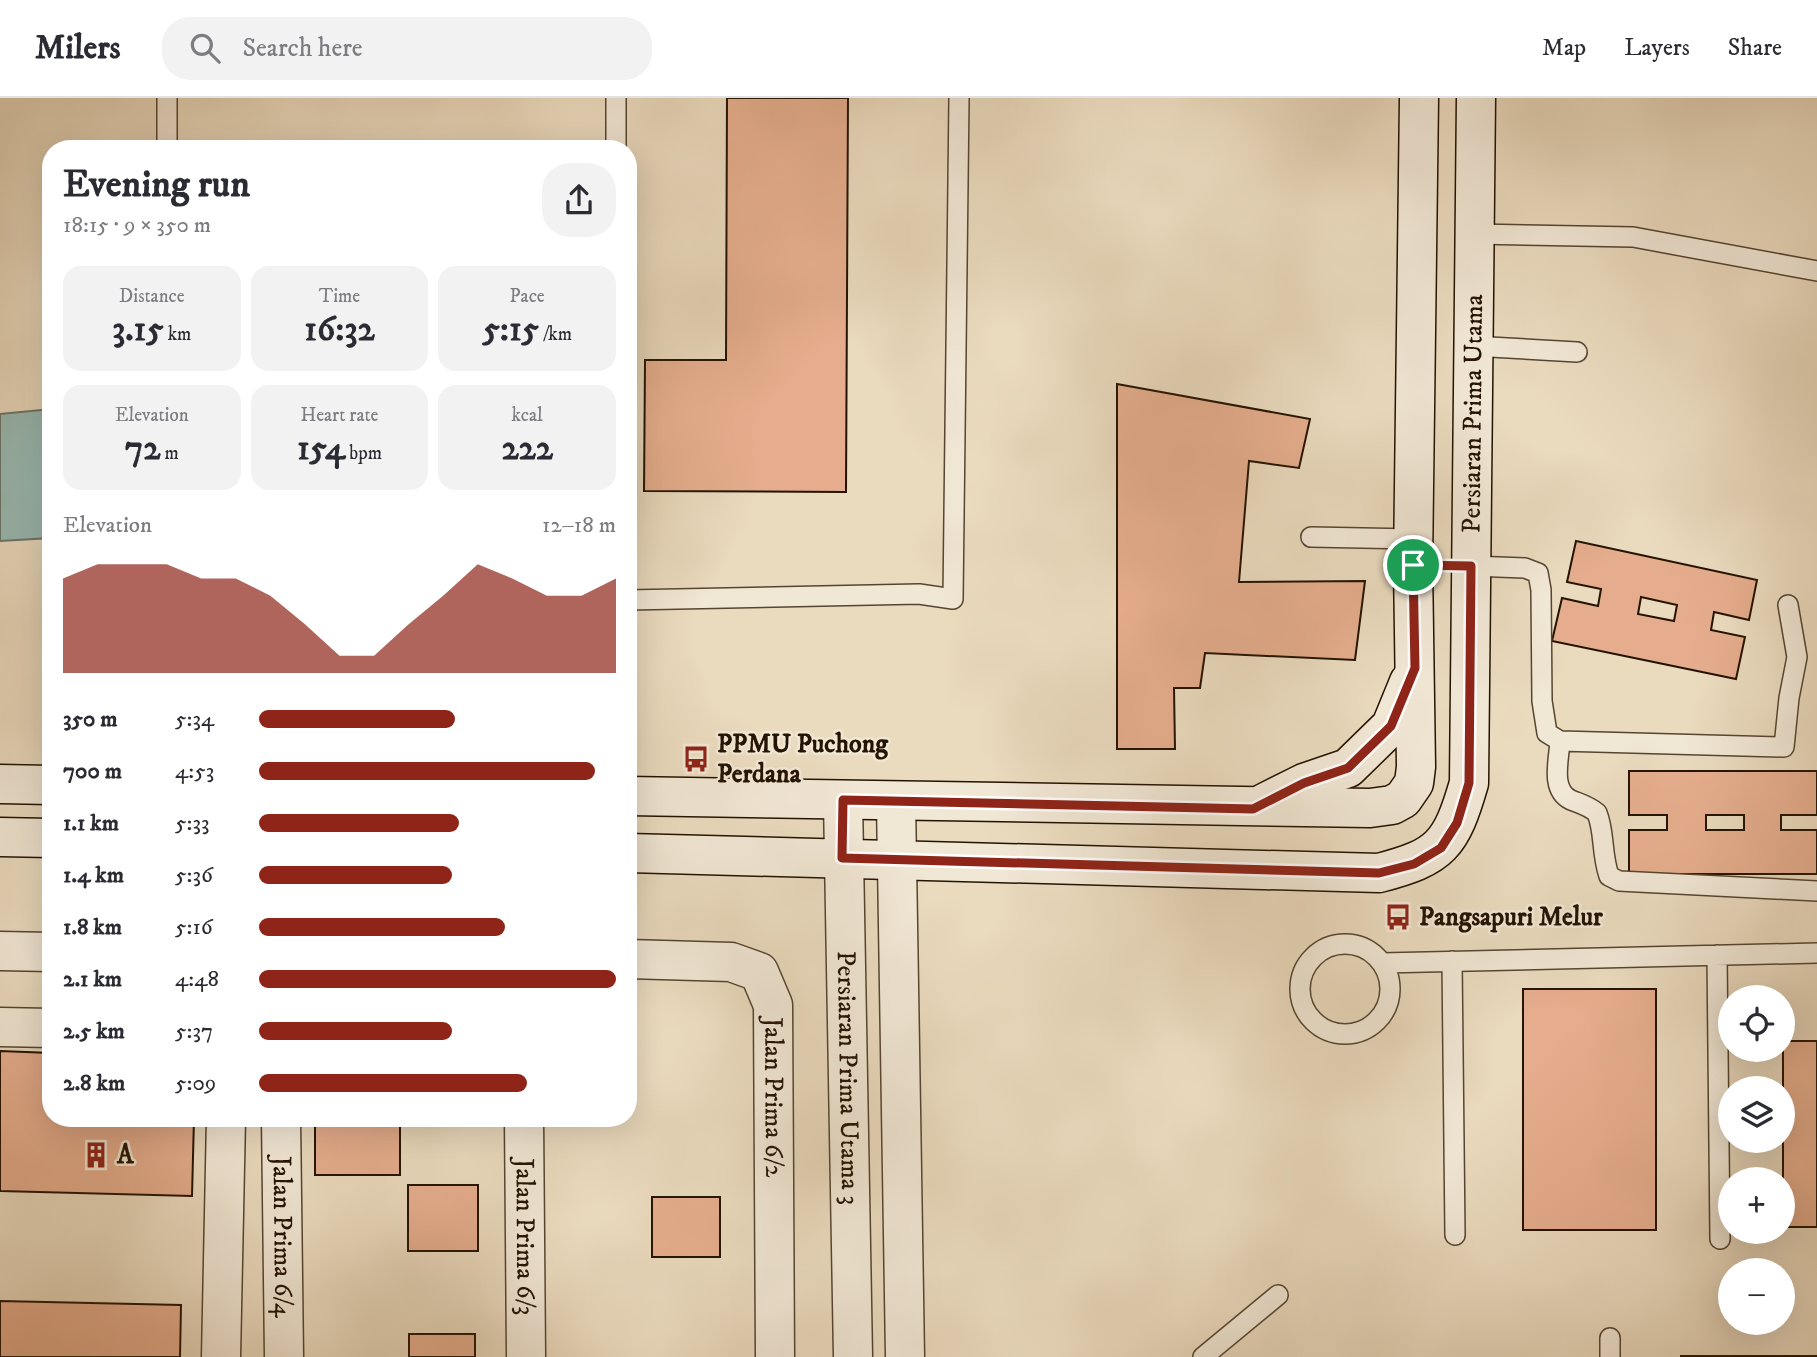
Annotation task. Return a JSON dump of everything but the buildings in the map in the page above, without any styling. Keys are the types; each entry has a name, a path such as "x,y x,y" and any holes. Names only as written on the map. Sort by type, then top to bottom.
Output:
{"main road":[{"path":"637,796 1253,809 1370,808 1392,805 1403,799 1414,783 1416,767 1414,552 1419,98"},
{"name":"Persiaran Prima Utama","path":"1441,848 1457,823 1469,783 1476,98"},
{"path":"1414,552 1471,566"},
{"path":"1253,809 1304,783 1348,768 1391,726 1415,668"},
{"path":"0,784 42,785"},
{"path":"637,852 1379,873 1414,864 1441,848 1403,799"},
{"name":"Persiaran Prima Utama 3","path":"843,800 853,1357"},
{"name":"Persiaran Prima Utama 3","path":"896,801 905,1357"},
{"path":"0,837 42,838"},
{"path":"0,951 42,952"},
{"name":"Jalan Prima 6/2","path":"637,959 731,962 759,972 773,1005 775,1357"},
{"path":"0,1027 42,1028"},
{"path":"222,1357 226,1127"},
{"name":"Jalan Prima 6/4","path":"281,1127 284,1357"},
{"name":"Jalan Prima 6/3","path":"524,1127 526,1357"}],"lane":[{"path":"167,98 167,140"},
{"path":"616,98 616,140"},
{"path":"637,600 919,594 953,599 959,98"},
{"path":"1474,234 1633,237 1817,271"},
{"path":"1472,346 1577,352"},
{"path":"1311,537 1414,552"},
{"path":"1471,566 1525,568 1538,573 1541,590 1542,701 1547,733 1560,741 1784,747 1797,657 1788,605"},
{"path":"1797,657 1817,657"},
{"path":"1560,741 1557,782 1560,791 1568,799 1597,813 1602,825 1601,852 1609,876 1619,881 1817,891"},
{"path":"1382,963 1389,977 1387,1007 1379,1020 1367,1030 1352,1035 1336,1034 1311,1018 1303,1006 1301,984 1308,964 1318,953 1331,946 1352,945 1372,953 1382,963 1817,953"},
{"path":"1717,955 1719,1167"},
{"path":"1452,961 1455,1235"},
{"path":"1203,1357 1278,1294"}],"water":[{"path":"42,410 42,539 0,541 0,414"}],"place":[{"name":"PPMU Puchong Perdana","path":"696,759"},
{"name":"Pangsapuri Melur","path":"1398,917"},
{"name":"A","path":"96,1155"}],"route":[{"path":"1413,565 1471,566 1469,783 1457,823 1441,848 1414,864 1379,873 842,858 843,800 1253,809 1304,783 1348,768 1391,726 1415,668 1413,565"}]}
